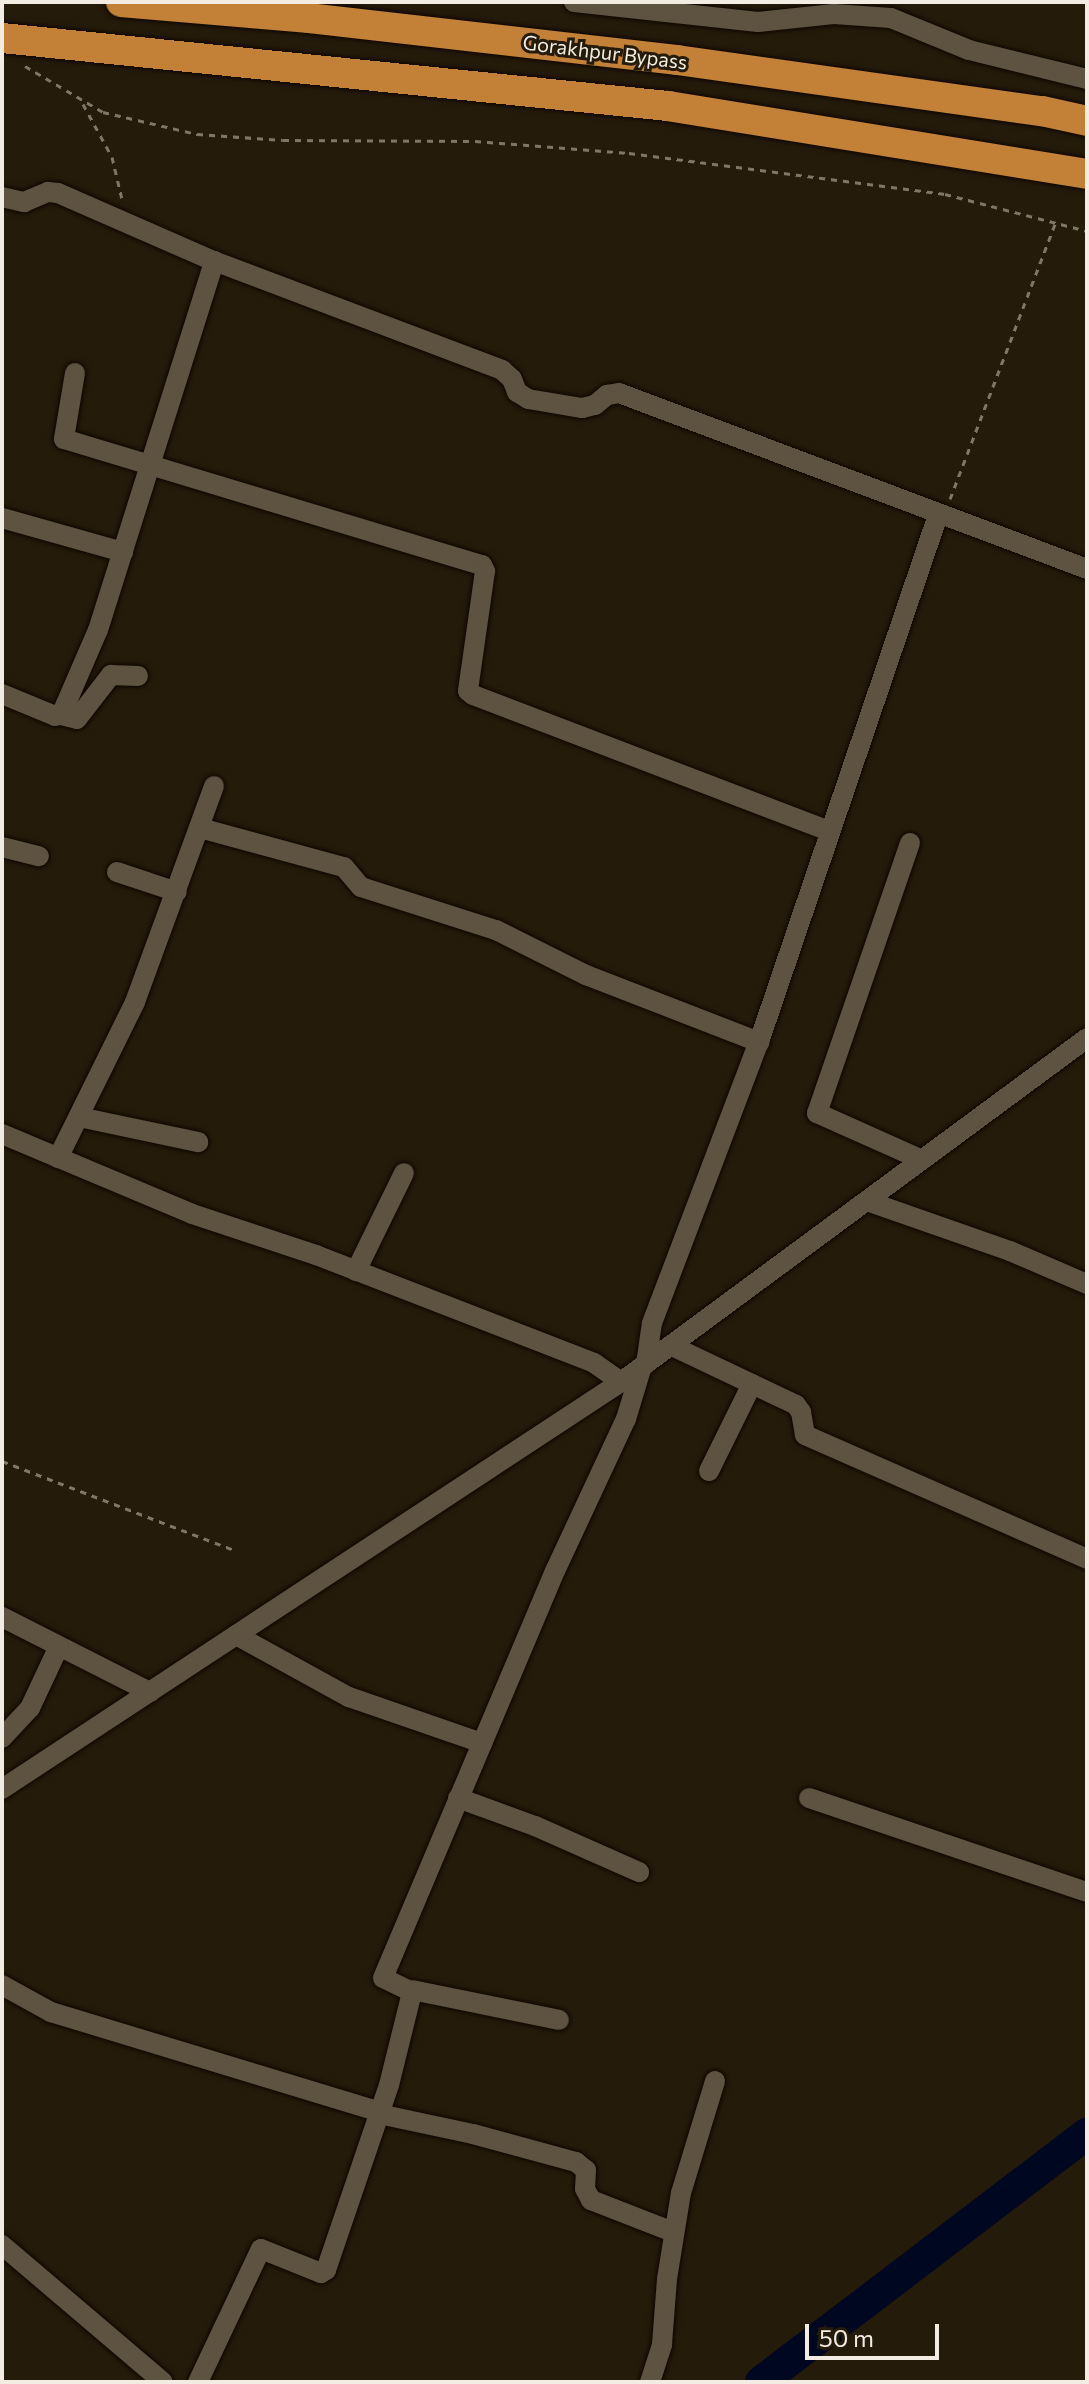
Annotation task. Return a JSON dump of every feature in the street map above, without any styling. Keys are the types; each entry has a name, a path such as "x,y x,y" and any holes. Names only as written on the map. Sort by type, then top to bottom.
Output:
{"highway":[{"name":"Gorakhpur Bypass","path":"121,2 309,18 677,60 1042,111 1087,121"},
{"path":"2,38 668,106 1087,174"}],"street":[{"path":"574,2 891,18 969,50 1087,79"},
{"path":"2,197 24,202 52,192 214,261 502,370 512,379 517,392 528,399 582,408 595,405 607,395 619,393 1087,569"},
{"path":"61,715 98,630 214,261"},
{"path":"75,373 64,439 478,563 485,571 468,691 473,695 830,831"},
{"path":"559,2020 412,1990 383,1978 555,1571 626,1419 644,1365 652,1323 759,1042 940,516"},
{"path":"2,518 123,552"},
{"path":"2,694 77,719 111,675 138,676"},
{"path":"58,1158 135,1002 214,786"},
{"path":"200,828 344,867 361,887 496,930 586,975 759,1042"},
{"path":"910,843 817,1113 922,1160"},
{"path":"2,847 39,856"},
{"path":"117,872 177,892"},
{"path":"2,1789 621,1382 1087,1038"},
{"path":"79,1117 198,1142"},
{"path":"2,1134 192,1214 356,1271 594,1363 621,1382"},
{"path":"356,1271 404,1173"},
{"path":"867,1201 1010,1251 1087,1284"},
{"path":"672,1346 796,1405 801,1412 805,1435 1087,1559"},
{"path":"709,1471 752,1384"},
{"path":"2,1617 150,1692"},
{"path":"236,1635 349,1697 482,1743"},
{"path":"2,1738 30,1708 59,1646"},
{"path":"458,1798 535,1826 639,1872"},
{"path":"809,1798 1087,1892"},
{"path":"2,1985 51,2012 380,2113 576,2162 586,2170 585,2189 591,2200 673,2232"},
{"path":"198,2382 261,2249 321,2273 326,2270 380,2113 412,1990"},
{"path":"650,2382 662,2344 673,2232 715,2081"},
{"path":"2,2245 78,2306 163,2382"}],"path":[{"path":"20,64 103,112 229,138 460,140 629,153 945,194 1087,231"},
{"path":"82,101 118,174 126,223"},
{"path":"940,516 1005,363 1056,222"},
{"path":"2,1461 236,1551"}],"waterway":[{"path":"761,2382 1087,2134"}]}
